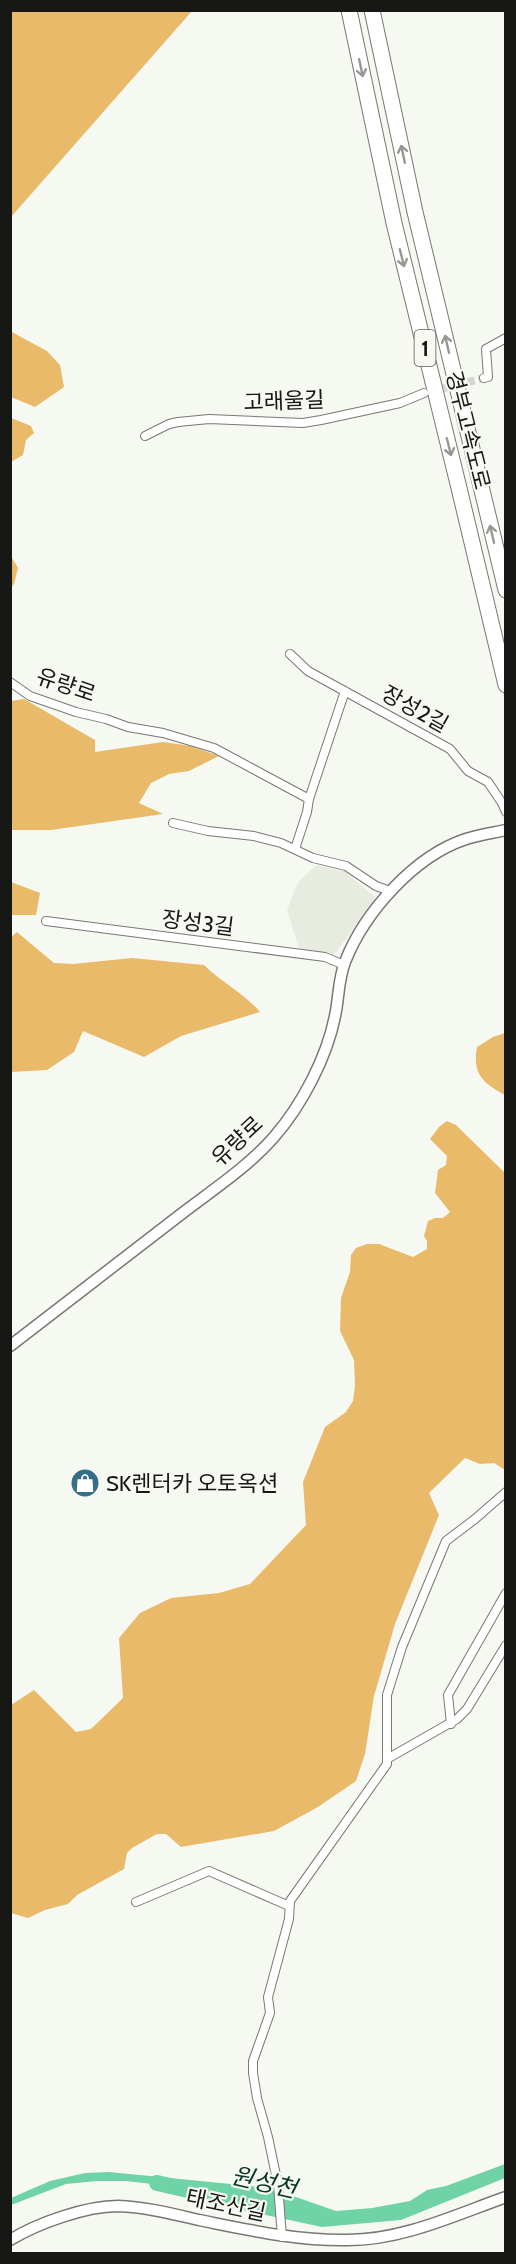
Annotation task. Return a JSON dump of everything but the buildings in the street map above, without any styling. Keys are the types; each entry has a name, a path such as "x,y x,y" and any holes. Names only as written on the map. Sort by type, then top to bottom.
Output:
{"highway":[{"name":"경부고속도로","path":"349,10 394,223 506,686"},
{"name":"경부고속도로","path":"372,10 418,223 506,590"}],"street":[{"path":"484,378 488,377 486,349 506,338"},
{"name":"고래울길","path":"145,436 169,424 209,419 303,423 400,403 424,393"},
{"name":"장성2길","path":"290,654 308,671 450,749 468,771 488,782 506,812"},
{"name":"유량로","path":"10,682 30,696 76,712 214,748 309,799"},
{"path":"295,849 345,691"},
{"path":"173,823 208,831 254,836 281,843 313,858 346,866 376,886 390,891"},
{"name":"유량로","path":"10,1346 227,1179 274,1137 301,1097 327,1048 336,1014 344,965 369,917 400,880 444,849 464,840 506,830"},
{"name":"장성3길","path":"46,921 326,957 344,965"},
{"path":"281,2232 278,2186 257,2097 253,2061 270,2013 268,1997 289,1918 290,1901 387,1764 387,1695 402,1647 446,1541 506,1492"},
{"path":"451,1724 448,1695 506,1593"},
{"path":"387,1759 451,1724 467,1709 506,1645"},
{"path":"136,1902 209,1871 290,1906"},
{"name":"태조산길","path":"10,2240 49,2222 89,2210 118,2206 349,2241 382,2238 506,2197"}],"shaded area":[{"path":"10,11 192,11 11,217"},
{"path":"10,331 47,351 60,365 64,387 35,407 11,397"},
{"path":"11,418 31,426 34,433 26,440 23,455 11,462"},
{"path":"11,556 18,568 11,588"},
{"path":"24,699 95,740 95,752 163,742 191,746 219,756 189,771 169,774 151,783 139,803 163,814 51,830 11,830 11,701"},
{"path":"317,865 344,871 376,898 334,955 328,952 299,949 287,910 298,882"},
{"path":"11,882 40,893 36,915 11,915"},
{"path":"17,932 54,963 73,964 132,958 204,965 260,1012 181,1036 144,1057 83,1031 74,1052 47,1070 11,1072 10,938"},
{"path":"506,1033 505,1095 481,1077 476,1064 476,1056 477,1047 493,1037"},
{"path":"447,1121 456,1125 505,1173 505,1470 494,1463 480,1464 465,1458 429,1493 439,1515 395,1624 374,1696 365,1754 356,1781 318,1807 274,1831 181,1847 166,1834 157,1834 127,1853 124,1869 77,1895 68,1904 45,1910 28,1918 11,1913 11,1705 34,1690 76,1732 91,1729 123,1698 119,1638 140,1613 171,1598 219,1593 250,1584 306,1525 303,1482 325,1427 346,1412 353,1401 354,1360 340,1331 341,1298 350,1272 351,1255 356,1248 367,1244 379,1244 413,1257 427,1249 424,1236 428,1221 443,1218 450,1212 435,1193 438,1170 446,1165 447,1156 430,1139"},
{"path":"505,2164 505,2178 401,2220 322,2227 218,2205 196,2189 126,2181 66,2184 11,2205 11,2198 50,2181 85,2173 109,2172 270,2188 336,2211 372,2208 410,2201 427,2190 446,2186"}],"waterway":[{"name":"원성천","path":"157,2183 223,2198"}],"tunnel":[{"path":"432,391 484,378"}],"place":[{"name":"SK렌터카 오토옥션","path":"85,1483"}]}
